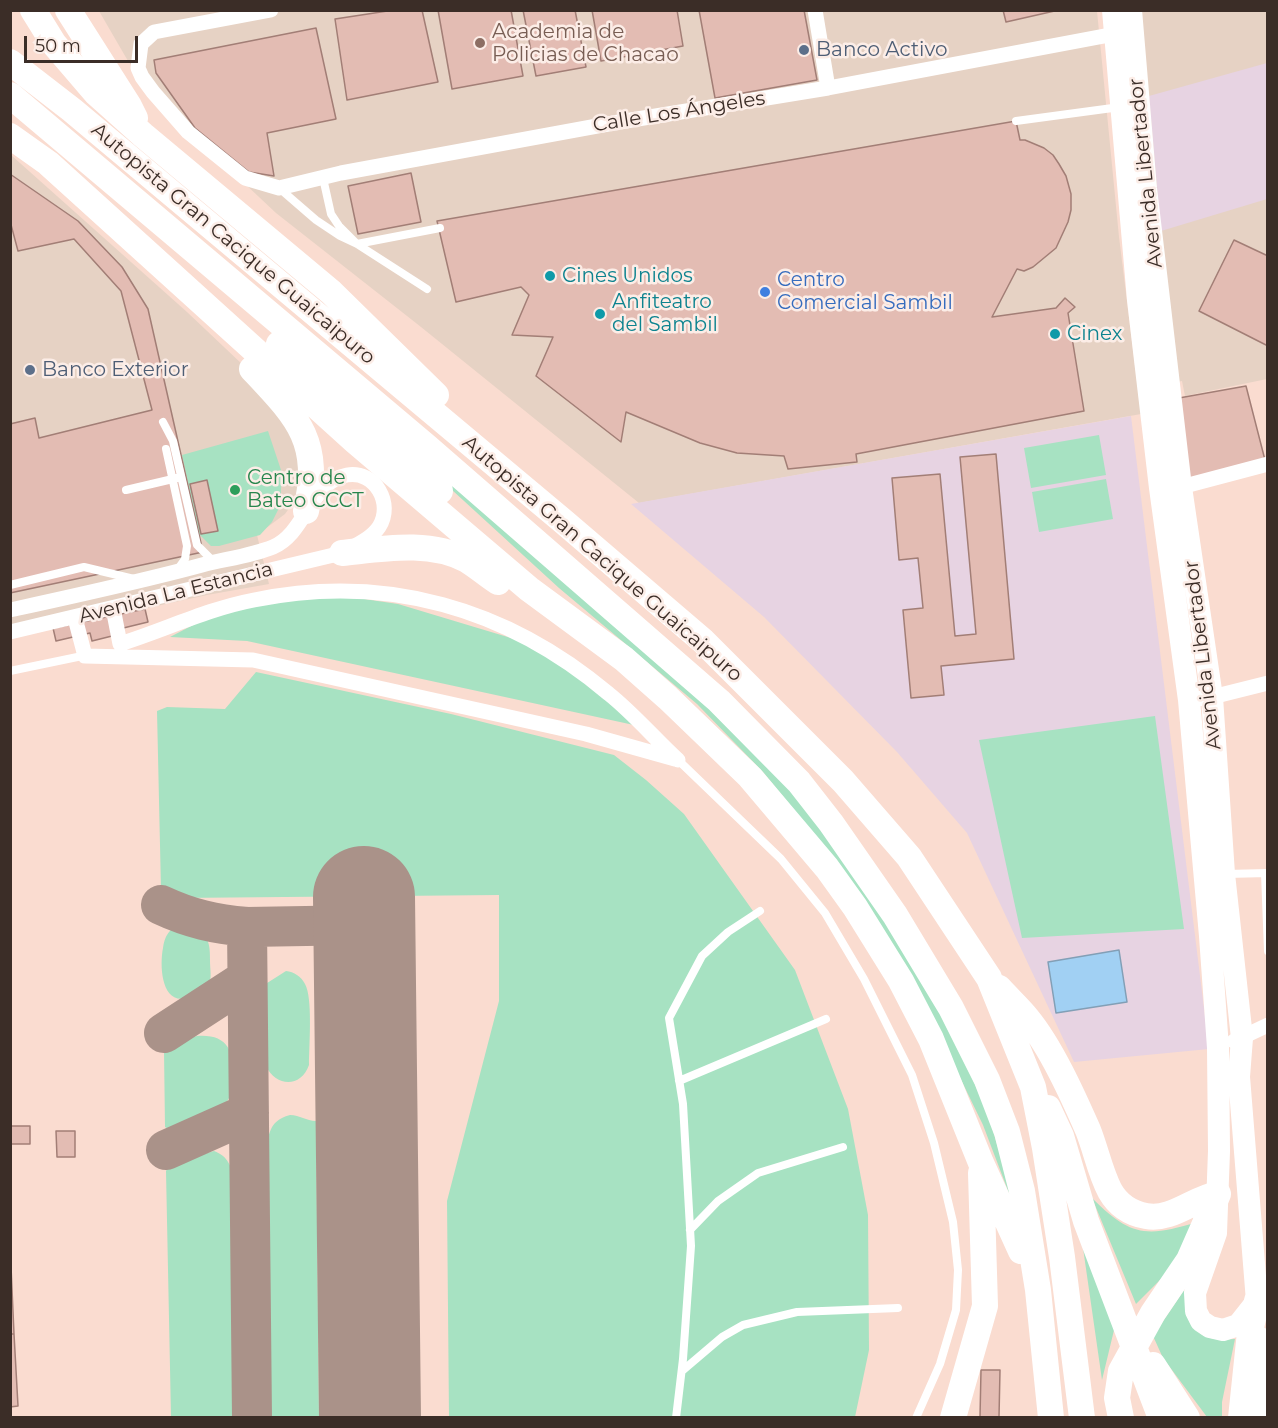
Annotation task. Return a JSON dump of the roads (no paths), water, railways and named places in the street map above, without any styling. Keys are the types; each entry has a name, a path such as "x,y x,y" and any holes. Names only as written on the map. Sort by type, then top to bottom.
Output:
{"highway":[{"path":"33,10 54,44 96,93 331,292 564,522"},
{"path":"68,10 129,106 143,135"},
{"name":"Autopista Gran Cacique Guaicaipuro","path":"10,62 72,110 704,641 843,780 909,857 988,978 1033,1087 1062,1257 1082,1418"},
{"name":"Autopista Gran Cacique Guaicaipuro","path":"10,95 427,447 688,674 719,701 799,782 831,823 895,915 951,1008 987,1080 1007,1132 1019,1181 1038,1290 1051,1418"},
{"path":"10,136 56,170 355,441 529,590 624,659 750,777 827,868 861,916 901,981 926,1029 981,1163 1038,1290"},
{"path":"239,290 266,333 540,581 566,615"},
{"path":"224,324 231,347 272,390 296,420 303,433 312,457 310,493 306,511"},
{"path":"342,552 417,548 441,552 465,559 546,616 566,615"},
{"path":"988,978 1028,1019 1050,1053 1088,1130 1110,1191 1127,1211 1148,1216 1162,1216 1179,1211 1204,1197 1218,1194"},
{"path":"1033,1087 1052,1114 1061,1136 1086,1221 1161,1418"},
{"path":"953,1418 985,1306 981,1163"},
{"path":"1121,1418 1118,1398 1121,1371 1153,1313 1189,1260 1218,1194"},
{"path":"1241,1418 1240,1406 1250,1332 1260,1294"},
{"path":"1260,1294 1266,1418"},
{"path":"1130,1332 1187,1418"}],"main road":[{"name":"Avenida Libertador","path":"1113,10 1138,300 1160,488 1189,700 1218,1048 1220,1116 1216,1233 1195,1293 1197,1311 1202,1321 1210,1327 1223,1330 1238,1325 1260,1294 1249,1208 1239,1077 1242,1038 1224,874 1212,697 1181,487 1146,188 1131,10"}],"street":[{"name":"Calle Los Ángeles","path":"271,10 154,32 141,44 138,68 141,77 188,132 245,178 279,188 618,122 828,87 1115,34"},
{"path":"815,10 828,87"},
{"path":"1181,487 1268,464"},
{"name":"Avenida La Estancia","path":"10,610 175,573 274,546 293,531 325,486 340,477 358,474 368,478 378,487 384,502 385,516 378,528 364,540 342,552 10,632"},
{"path":"113,608 120,644 214,609 255,600 333,590 379,591 468,612 505,626 560,658 609,694 678,760"},
{"path":"75,618 85,656 253,660 586,734 678,760"},
{"path":"1189,700 1212,697 1268,683"},
{"path":"1218,1048 1268,1025"},
{"path":"1249,1208 1257,1226 1268,1236"}],"lane":[{"path":"1016,122 1121,107"},
{"path":"322,178 331,214 339,226 357,244"},
{"path":"279,188 316,220 427,290"},
{"path":"357,244 440,228"},
{"path":"163,422 173,441 187,546 182,567 175,573"},
{"path":"166,449 177,478 196,545 211,559 220,561"},
{"path":"126,489 177,478"},
{"path":"10,585 82,565 141,580"},
{"path":"10,671 85,656 120,644"},
{"path":"678,760 781,859 825,913 864,979 912,1075 934,1143 953,1222 958,1270 956,1310 940,1364 916,1418"},
{"path":"1224,874 1267,873 1268,951"},
{"path":"676,1418 682,1371 691,1246 683,1104 669,1018 702,956 728,932 760,911"},
{"path":"680,1081 826,1018"},
{"path":"690,1230 718,1201 758,1173 843,1147"},
{"path":"682,1371 722,1337 743,1325 797,1312 898,1308"}],"water":[{"path":"1119,950 1127,1002 1056,1013 1048,962"}],"place":[{"name":"Academia de Policias de Chacao","path":"480,43"},
{"name":"Banco Activo","path":"804,50"},
{"name":"Cines Unidos","path":"550,276"},
{"name":"Centro Comercial Sambil","path":"765,292"},
{"name":"Anfiteatro del Sambil","path":"600,314"},
{"name":"Cinex","path":"1055,334"},
{"name":"Banco Exterior","path":"30,370"},
{"name":"Centro de Bateo CCCT","path":"235,490"}]}
